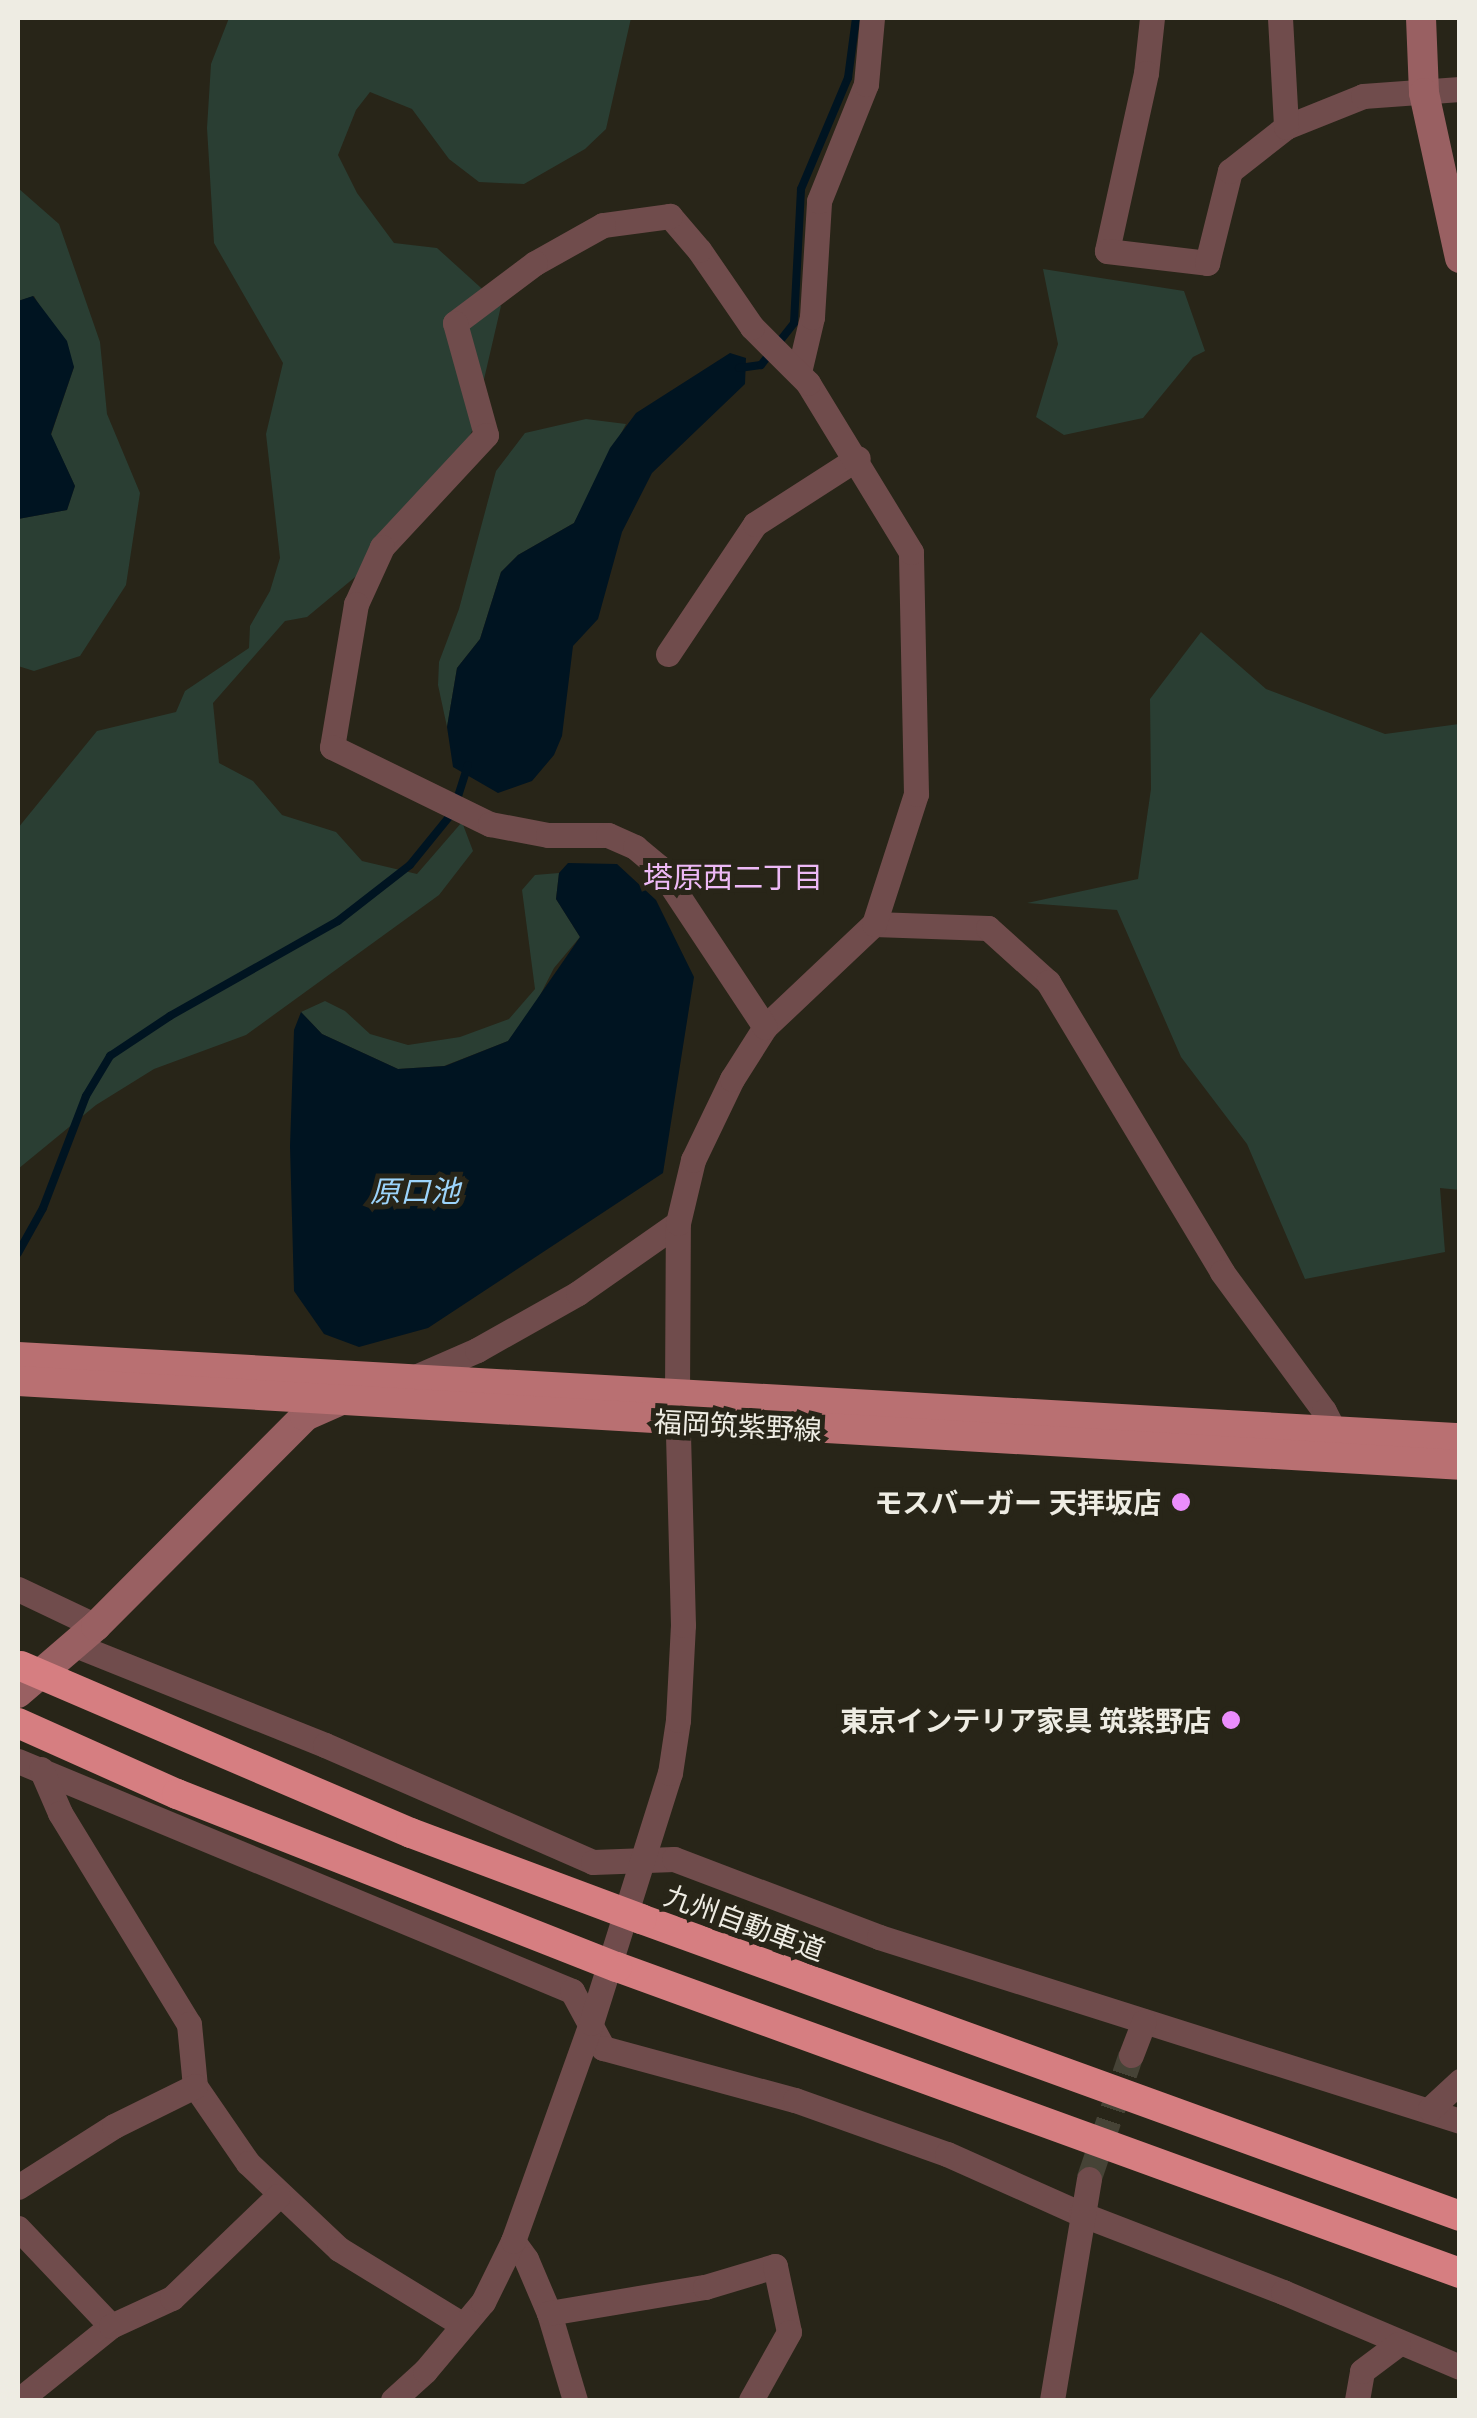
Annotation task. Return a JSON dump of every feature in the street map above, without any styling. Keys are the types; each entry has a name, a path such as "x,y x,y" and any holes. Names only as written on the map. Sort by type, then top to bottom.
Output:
{"highway":[{"name":"九州自動車道","path":"19,1675 411,1833 1460,2216"},
{"path":"18,1723 178,1794 617,1967 1460,2273"}],"main road":[{"name":"福岡筑紫野線","path":"18,1358 413,1378 677,1409 1460,1465"},
{"name":"福岡筑紫野線","path":"18,1382 341,1398 1460,1438"}],"street":[{"path":"799,372 818,262 819,201 866,84 872,18"},
{"path":"1152,18 1146,73 1108,251 1207,264 1230,171 1286,127 1363,96 1460,89"},
{"path":"1280,18 1286,127"},
{"path":"1421,18 1424,93 1460,258"},
{"path":"393,2400 483,2302 513,2241 591,2023 670,1773 678,1720 684,1624 677,1409 678,1223 683,1191 706,1132 766,1027 874,924 916,794 915,606 910,552 858,458 799,372 752,328 699,250 670,216 603,226 535,263 455,323 486,435 382,548 356,604 332,747 490,824 548,835 608,835 634,847 658,867 766,1027"},
{"path":"668,654 755,524 858,458"},
{"path":"874,924 988,928 1048,982 1222,1272 1324,1410 1336,1433"},
{"path":"19,1675 85,1636 305,1416 341,1398 413,1378 478,1350 561,1303 678,1223"},
{"path":"18,1588 85,1636 594,1862 674,1859 879,1937 1460,2121"},
{"path":"29,1765 572,1991 603,2048 795,2100 947,2154 1080,2214 1283,2292 1398,2344 1460,2367"},
{"path":"29,1765 189,2024 195,2086 248,2164 338,2249 463,2325"},
{"path":"1131,2055 1144,2020"},
{"path":"1430,2109 1460,2081"},
{"path":"18,2188 114,2126 195,2086"},
{"path":"1052,2400 1080,2214 1089,2179"},
{"path":"19,2400 111,2326 172,2298 278,2196"},
{"path":"18,2228 111,2326"},
{"path":"513,2241 526,2259 549,2312 575,2400"},
{"path":"549,2312 705,2287 774,2266 789,2332 751,2400"},
{"path":"1357,2400 1362,2371 1398,2344"}],"green space":[{"path":"229,18 631,18 606,129 585,149 524,184 479,182 449,159 412,109 370,92 356,110 338,155 357,193 394,243 437,248 501,306 472,431 446,485 378,558 307,617 285,621 213,703 219,763 253,781 282,815 336,832 362,861 417,874 462,822 473,851 439,895 246,1035 154,1069 96,1105 18,1169 18,828 97,731 176,712 185,691 249,648 250,626 270,591 280,558 266,434 283,363 214,243 207,128 211,64"},
{"path":"18,188 59,224 100,342 107,414 140,493 126,585 80,656 34,671 18,666 18,519 67,510 75,486 51,435 74,367 34,296 18,301"},
{"path":"1043,269 1184,291 1205,351 1193,357 1143,418 1064,435 1036,417 1058,344"},
{"path":"586,419 626,424 574,523 518,555 501,572 480,639 457,668 447,727 438,685 439,662 459,609 496,471 525,433"},
{"path":"1201,632 1266,689 1385,734 1459,724 1460,1190 1440,1188 1445,1252 1305,1279 1247,1144 1181,1057 1117,910 1027,903 1138,879 1151,789 1150,699"},
{"path":"559,873 556,899 580,937 554,968 533,1009 508,1041 444,1066 398,1069 322,1034 301,1012 325,1001 345,1011 370,1034 408,1045 460,1037 509,1019 535,989 522,890 535,875"}],"water":[{"path":"33,296 67,341 74,367 51,434 75,486 67,510 18,519 18,301"},
{"path":"730,353 746,358 745,384 652,473 622,532 598,619 573,646 562,736 554,755 532,781 498,793 453,767 447,727 457,668 480,639 501,572 518,555 574,523 610,448 636,413"},
{"name":"原口池","path":"568,863 617,864 656,900 694,977 663,1173 428,1328 359,1347 324,1334 294,1291 290,1146 294,1030 301,1012 322,1034 398,1069 445,1066 508,1041 580,937 556,899 559,873"}],"waterway":[{"path":"739,368 761,365 794,323 801,189 848,78 856,18"},
{"path":"18,1253 43,1208 86,1096 110,1056 170,1016 338,921 410,865 453,812 468,765"}],"tunnel":[{"path":"1089,2179 1131,2055"}],"place":[{"name":"モスバーガー 天拝坂店","path":"1181,1502"},
{"name":"東京インテリア家具 筑紫野店","path":"1231,1720"}],"district":[{"name":"塔原西二丁目","path":"733,876"}]}
